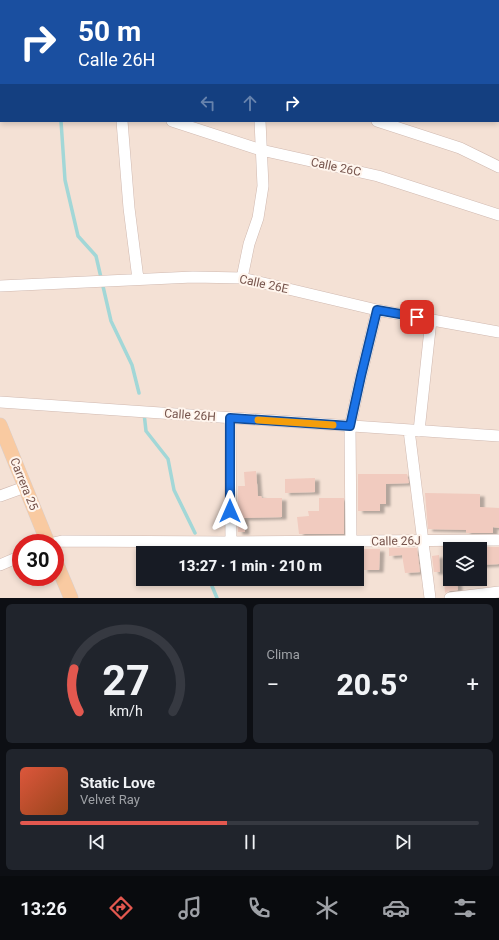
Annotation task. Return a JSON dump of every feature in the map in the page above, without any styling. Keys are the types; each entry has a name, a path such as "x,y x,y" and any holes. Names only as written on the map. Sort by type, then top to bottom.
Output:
{"main road":[{"name":"Carrera 25","path":"0,426 44,534"},
{"path":"64,583 70,598"}],"street":[{"path":"122,122 129,208 138,279"},
{"name":"Calle 26C","path":"175,122 261,150 378,176 499,215"},
{"path":"242,278 249,244 258,218 263,186 260,122"},
{"path":"379,122 460,148 499,167"},
{"name":"Calle 26E","path":"0,286 193,277 242,278 377,310 499,332"},
{"path":"351,541 350,426 377,310"},
{"path":"430,598 423,540 414,430 431,320"},
{"name":"Calle 26H","path":"0,402 499,436"},
{"path":"230,418 231,542"},
{"path":"0,496 25,487"},
{"name":"Calle 26J","path":"64,541 231,542 499,540"},
{"path":"0,566 12,560"},
{"path":"450,598 499,592"}],"shaded area":[{"path":"0,122 499,122 499,598 0,598"}],"building":[{"path":"256,471 258,496 261,496 262,498 282,498 282,517 244,518 245,532 238,532 238,486 245,486 244,472"},
{"path":"358,474 407,474 409,483 386,484 386,504 380,504 380,511 358,511"},
{"path":"315,478 315,492 285,493 285,479"},
{"path":"425,493 480,494 480,507 499,508 499,528 493,527 493,533 466,533 466,530 428,529"},
{"path":"319,498 344,498 344,534 299,534 297,517 309,516 308,511 319,511"},
{"path":"487,547 499,547 499,564 487,565"},
{"path":"389,548 417,548 420,572 405,573 402,555 389,556"},
{"path":"364,549 380,549 379,570 364,570"},
{"path":"439,555 440,572 434,572 432,556"},
{"path":"444,586 458,586 458,590 445,593"}],"waterway":[{"path":"61,122 65,180 78,236 96,256 111,321 132,365 139,393"},
{"path":"144,413 146,431 168,459 174,490 195,533"},
{"path":"212,586 217,598"}],"slow traffic":[{"path":"258,420 333,425"}],"route":[{"path":"230,511 230,418 350,426 377,310 417,317"}]}
